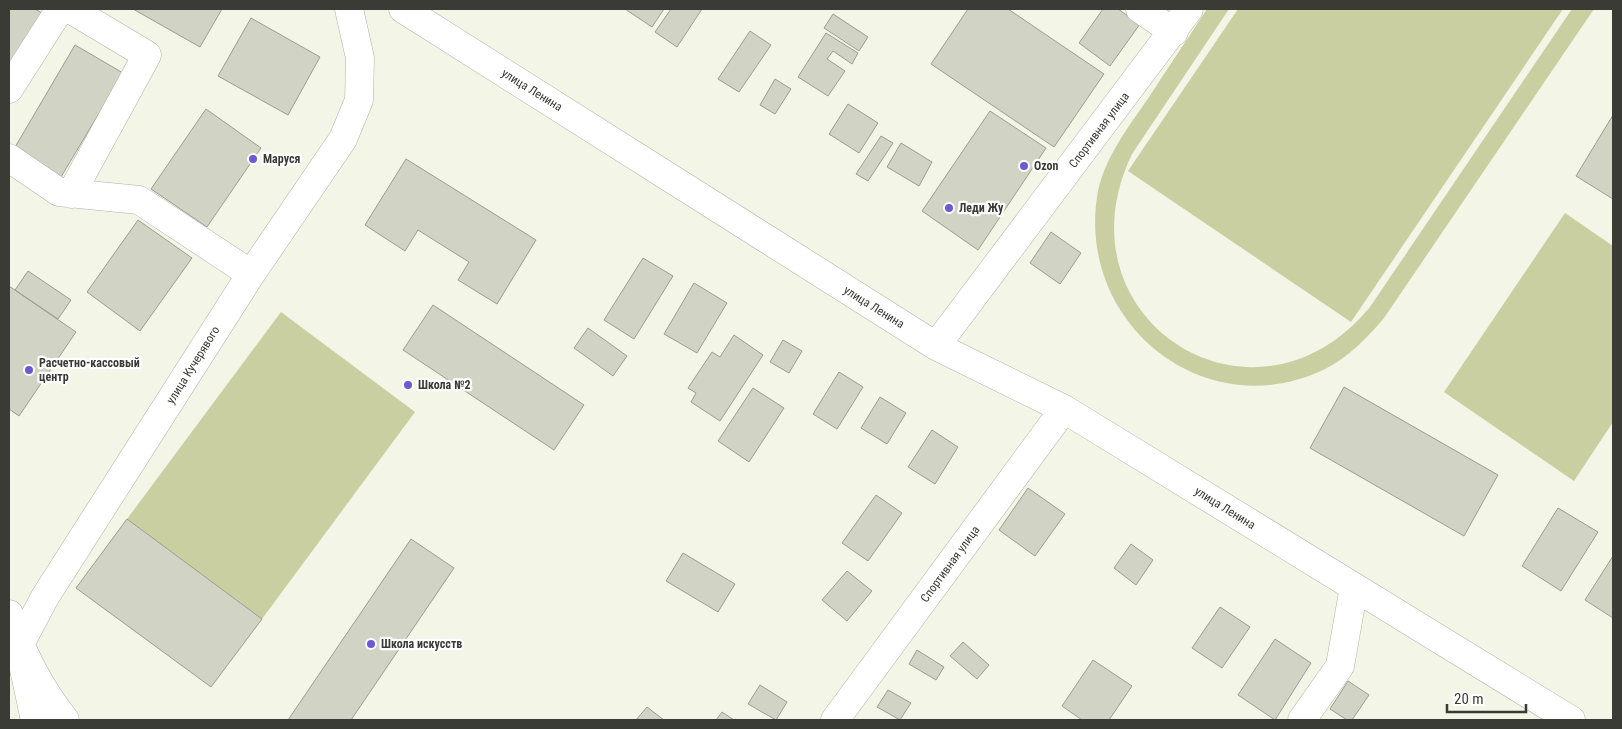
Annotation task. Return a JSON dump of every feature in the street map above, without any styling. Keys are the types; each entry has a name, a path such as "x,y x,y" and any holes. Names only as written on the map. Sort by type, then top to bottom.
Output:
{"street":[{"path":"9,89 60,9"},
{"path":"70,9 147,55 71,194"},
{"name":"улица Кучерявого","path":"19,646 45,598 251,274 343,139 359,100 360,58 349,9"},
{"name":"улица Ленина","path":"404,9 936,346 1064,408 1571,720"},
{"path":"1140,9 1174,32"},
{"name":"Спортивная улица","path":"936,346 1190,9"},
{"path":"9,158 58,192 139,200 251,274"},
{"name":"Спортивная улица","path":"835,720 1064,408"},
{"path":"1302,720 1340,666 1354,587"},
{"path":"9,614 19,646 35,720"},
{"path":"19,646 41,687 65,720"}],"green space":[{"path":"1207,9 1229,9 1132,154 1115,213 1120,267 1142,312 1178,345 1223,364 1273,366 1323,348 1370,307 1572,9 1594,9 1384,318 1371,333 1350,353 1325,369 1280,384 1236,385 1196,374 1159,353 1129,323 1108,286 1096,244 1097,197 1100,183 1117,144"},
{"path":"1238,9 1563,9 1351,322 1128,171"},
{"path":"1565,213 1613,246 1613,422 1574,481 1444,392"},
{"path":"281,312 415,412 262,619 127,519"}],"building":[{"path":"9,9 35,9 49,17 9,83"},
{"path":"133,9 222,9 200,47"},
{"path":"625,9 664,9 652,27"},
{"path":"671,9 702,9 677,47 655,32"},
{"path":"968,9 1008,9 1104,74 1054,147 931,64"},
{"path":"1103,9 1118,9 1140,24 1110,66 1079,43"},
{"path":"833,14 868,37 859,51 824,28"},
{"path":"251,18 320,57 288,115 218,76"},
{"path":"750,31 771,45 739,92 718,79"},
{"path":"826,33 858,53 852,64 833,51 827,59 845,71 828,96 798,77"},
{"path":"75,45 123,73 58,182 11,154"},
{"path":"775,79 791,89 775,114 760,105"},
{"path":"848,104 878,123 859,153 829,134"},
{"path":"206,109 261,148 207,227 151,189"},
{"path":"990,111 1046,148 978,250 922,211"},
{"path":"1613,115 1613,199 1576,176"},
{"path":"881,136 893,143 868,181 856,174"},
{"path":"901,143 932,162 919,186 887,167"},
{"path":"406,159 536,240 497,304 458,280 469,262 418,230 405,251 365,225"},
{"path":"138,220 192,258 140,331 87,292"},
{"path":"1051,232 1081,253 1060,284 1030,263"},
{"path":"643,258 673,276 634,339 604,320"},
{"path":"28,271 71,300 58,319 15,290"},
{"path":"694,283 727,303 697,353 664,334"},
{"name":"Расчетно-кассовый центр","path":"9,286 76,332 19,416 9,409"},
{"path":"433,305 584,405 554,450 403,350"},
{"path":"588,328 627,356 613,376 574,348"},
{"path":"734,335 763,355 720,421 691,402 696,393 688,388 712,352 720,357"},
{"path":"783,340 802,351 789,373 770,362"},
{"path":"839,372 863,387 837,429 813,414"},
{"path":"1344,387 1498,475 1464,536 1310,448"},
{"path":"753,388 784,408 749,462 718,441"},
{"path":"880,397 906,413 887,444 861,428"},
{"path":"932,430 958,447 935,484 908,467"},
{"path":"1028,488 1065,514 1035,556 999,530"},
{"path":"876,495 902,513 868,561 842,543"},
{"path":"1558,508 1598,532 1561,591 1522,566"},
{"path":"127,519 262,619 211,687 76,588"},
{"name":"Школа искусств","path":"411,539 454,568 351,720 288,720"},
{"path":"1131,544 1153,560 1136,585 1114,568"},
{"path":"683,553 735,584 718,612 666,581"},
{"path":"1613,556 1613,618 1585,600"},
{"path":"847,571 872,591 847,621 822,600"},
{"path":"1220,607 1250,627 1222,668 1192,648"},
{"path":"1275,639 1311,663 1275,720 1238,695"},
{"path":"963,642 989,665 977,679 950,656"},
{"path":"917,650 944,667 936,680 909,664"},
{"path":"1093,660 1132,686 1109,720 1082,720 1062,706"},
{"path":"1348,681 1369,695 1352,720 1347,720 1330,709"},
{"path":"760,685 787,702 776,720 748,704"},
{"path":"888,690 911,703 900,720 877,707"},
{"path":"647,707 664,720 636,720"},
{"path":"722,712 734,720 716,720"}],"place":[{"name":"Маруся","path":"253,159"},
{"name":"Ozon","path":"1024,166"},
{"name":"Леди Жу","path":"949,208"},
{"name":"Расчетно-кассовый центр","path":"29,370"},
{"name":"Школа №2","path":"408,385"},
{"name":"Школа искусств","path":"371,644"}]}
